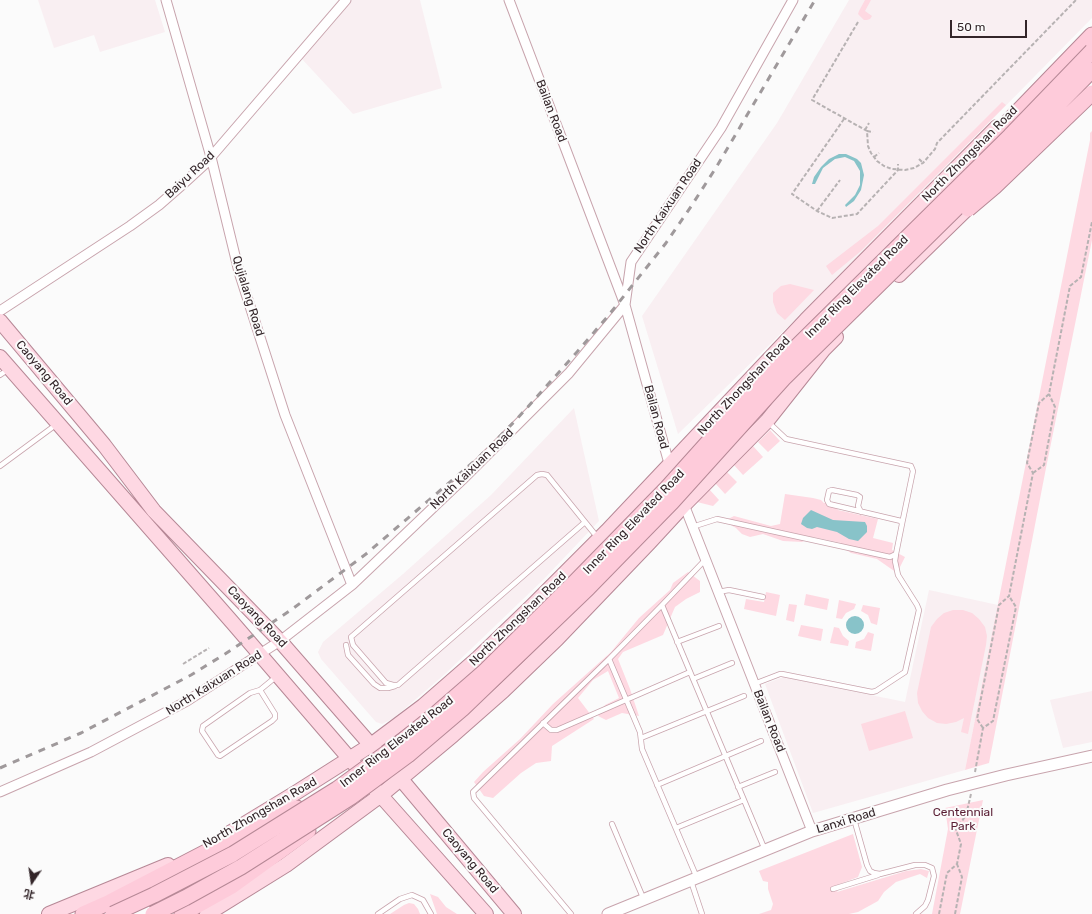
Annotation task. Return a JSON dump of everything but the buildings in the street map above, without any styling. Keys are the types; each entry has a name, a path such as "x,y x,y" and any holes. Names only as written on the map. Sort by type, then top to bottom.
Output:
{"highway":[{"path":"963,181 1004,126 1092,35"},
{"name":"Inner Ring Elevated Road","path":"113,914 154,895 232,854 337,789 396,746 483,673 571,587 668,488 773,370 1010,136 1092,51"},
{"name":"Inner Ring Elevated Road","path":"153,914 241,867 351,797 408,755 462,709 588,588 672,502 783,379 982,183 1092,70"},
{"path":"900,263 994,187 1092,93"},
{"path":"84,914 239,836 337,789"},
{"path":"182,914 232,886 291,844 351,797"}],"main road":[{"name":"North Zhongshan Road","path":"49,914 164,867 229,833 350,759 423,706 473,663 599,540 806,320 1092,30"},
{"path":"207,914 223,907 286,865 381,796 454,735 503,691 558,639 650,543 684,505 767,421 824,349 1092,84"},
{"path":"989,187 1015,175 1092,102"},
{"name":"Caoyang Road","path":"0,321 104,445 154,511 280,641 401,779 514,914"},
{"name":"Caoyang Road","path":"0,357 5,372 58,423 261,655 381,796 486,914"}],"street":[{"name":"Qujialang Road","path":"166,0 211,157 238,272 285,415 352,585"},
{"name":"Baiyu Road","path":"0,311 130,226 159,205 205,164 346,0"},
{"name":"Bailan Road","path":"509,0 625,305 670,465 692,527 812,831"},
{"name":"North Kaixuan Road","path":"0,792 91,752 112,741 187,701 261,655 352,585 456,486 569,373 625,305 631,262 721,128 793,0"},
{"name":"Lanxi Road","path":"608,914 812,831 947,790 1092,756"}],"lane":[{"path":"754,684 782,674 872,692 876,691 905,672 919,610 918,605 898,575 895,561 913,471 910,466 786,439 767,421"},
{"path":"0,466 58,423"},
{"path":"398,685 386,683 353,645 351,637 537,475 547,475 599,540"},
{"path":"861,512 858,506 860,497 832,490 829,491 827,500 829,504 861,512 898,519 904,517"},
{"path":"692,527 717,519 890,557 895,561"},
{"path":"898,519 902,524"},
{"path":"346,645 348,655 374,684 380,688 388,688 398,685 585,522"},
{"path":"890,557 896,554"},
{"path":"571,914 474,798 473,792 609,659 705,560"},
{"path":"718,592 729,590 763,597"},
{"path":"662,605 765,850"},
{"path":"678,642 719,626"},
{"path":"609,659 640,732 642,749 676,828 694,879 702,914"},
{"path":"693,679 732,663"},
{"path":"543,723 551,730 557,730 690,672"},
{"path":"260,690 275,714 275,718 266,726 220,756 218,755 202,731 204,726 250,693 260,690 278,675"},
{"path":"641,738 744,696"},
{"path":"657,785 761,741"},
{"path":"738,787 775,772"},
{"path":"676,828 744,800"},
{"path":"854,818 870,871 880,874"},
{"path":"612,824 644,900"},
{"path":"860,880 867,875 868,865"},
{"path":"833,889 880,874 925,865 932,868 934,876 928,900 925,906 916,914"},
{"path":"378,914 400,899 412,895 423,900 431,914"}],"path":[{"path":"869,123 866,131 868,146 874,157 884,166 898,170 905,170 914,168 923,163 935,149 937,143 1076,0"},
{"path":"858,22 812,100 866,131 873,132"},
{"path":"844,119 792,194 817,211 832,218 857,214 898,170 898,164"},
{"path":"874,157 879,153"},
{"path":"918,159 923,163"},
{"path":"817,211 840,180"},
{"path":"1033,473 1044,465 1055,407 1049,394 1070,286 1081,277 1092,222"},
{"path":"1009,596 1016,607 993,721 983,728 977,719 999,604 1009,596 1033,473 1027,463 1038,403 1049,394"},
{"path":"183,664 209,648"},
{"path":"955,914 962,877 957,864 961,844 956,830 966,815"},
{"path":"939,914 947,873 957,864"}],"shaded area":[{"path":"38,0 155,0 165,32 100,52 94,35 54,48"},
{"path":"351,0 420,0 442,88 353,114 301,58"},
{"path":"849,0 1092,0 1092,18 800,315 678,434 642,316 777,123"},
{"path":"574,408 599,521 544,579 445,674 394,718 382,724 376,722 321,659 318,652 323,642 403,574 491,495"},
{"path":"929,590 998,605 965,770 813,813 765,684 783,677 905,702"},
{"path":"1092,691 1092,742 1063,748 1050,700"}],"green space":[{"path":"865,0 871,0 865,11 872,16 867,20 864,20 858,14"},
{"path":"1002,102 1006,105 861,251 832,275 826,266 878,226"},
{"name":"Centennial Park","path":"1092,131 1092,240 989,763 965,770 1090,140 1090,133"},
{"path":"790,284 814,290 785,320 777,313 773,302 773,293 781,286"},
{"path":"770,430 780,441 768,452 758,442"},
{"path":"753,446 763,457 743,475 733,464"},
{"path":"727,472 737,482 725,494 715,483"},
{"path":"709,489 719,500 713,506 697,502 697,501"},
{"path":"785,494 813,498 821,500 824,503 835,502 838,510 878,519 873,538 893,543 892,550 905,557 897,573 877,559 851,553 840,546 841,543 813,537 802,542 783,541 763,534 750,537 742,534 729,524 728,519 734,516 771,526 780,524"},
{"path":"688,572 700,581 700,592 686,599 675,607 663,635 623,652 618,659 639,716 622,713 606,720 598,716 605,705 619,698 608,671 593,680 578,698 594,719 552,746 551,761 536,763 521,773 493,798 484,796 474,782 483,772 520,739 553,704 611,652 639,618 670,590 673,583"},
{"path":"766,592 780,595 776,616 744,609 746,599 764,602"},
{"path":"806,594 829,599 827,610 804,605"},
{"path":"839,600 856,604 854,609 846,613 842,619 836,618"},
{"path":"789,604 797,605 794,622 786,620"},
{"path":"863,605 880,608 877,625 871,623 868,615 861,611"},
{"path":"953,610 963,610 972,613 985,627 987,636 968,734 961,732 964,718 956,722 946,724 937,723 928,718 918,703 917,693 931,627 944,613"},
{"path":"801,625 823,629 821,641 798,636"},
{"path":"834,627 839,628 843,636 849,641 848,646 830,643"},
{"path":"868,632 874,634 871,651 855,648 856,642 864,639"},
{"path":"905,711 913,738 869,751 861,724"},
{"name":"Centennial Park","path":"983,800 960,914 932,914 948,829 945,808"},
{"path":"853,834 862,867 858,877 840,884 837,892 906,871 921,869 929,871 927,878 920,874 896,882 884,892 878,901 858,912 849,914 759,914 771,910 773,904 768,889 768,882 763,881 759,871"},
{"path":"430,894 438,897 446,907 457,914 437,914"},
{"path":"409,903 414,904 420,914 390,914 404,905"}],"water":[{"path":"839,154 846,154 857,159 861,163 864,175 861,190 854,201 846,207 845,205 855,195 860,185 860,171 854,161 845,157 835,159 823,168 815,184 812,184 814,177 821,167 829,159"},
{"path":"811,510 833,520 865,522 867,532 858,541 849,539 837,532 817,527 812,529 807,528 801,524 803,518"},
{"path":"855,616 861,619 864,625 861,631 855,634 849,631 846,625 849,619"}],"railway":[{"path":"0,768 81,733 191,675 225,654 291,610 366,554 478,458 516,420 577,352 608,316 666,243 717,166 815,0"}]}
